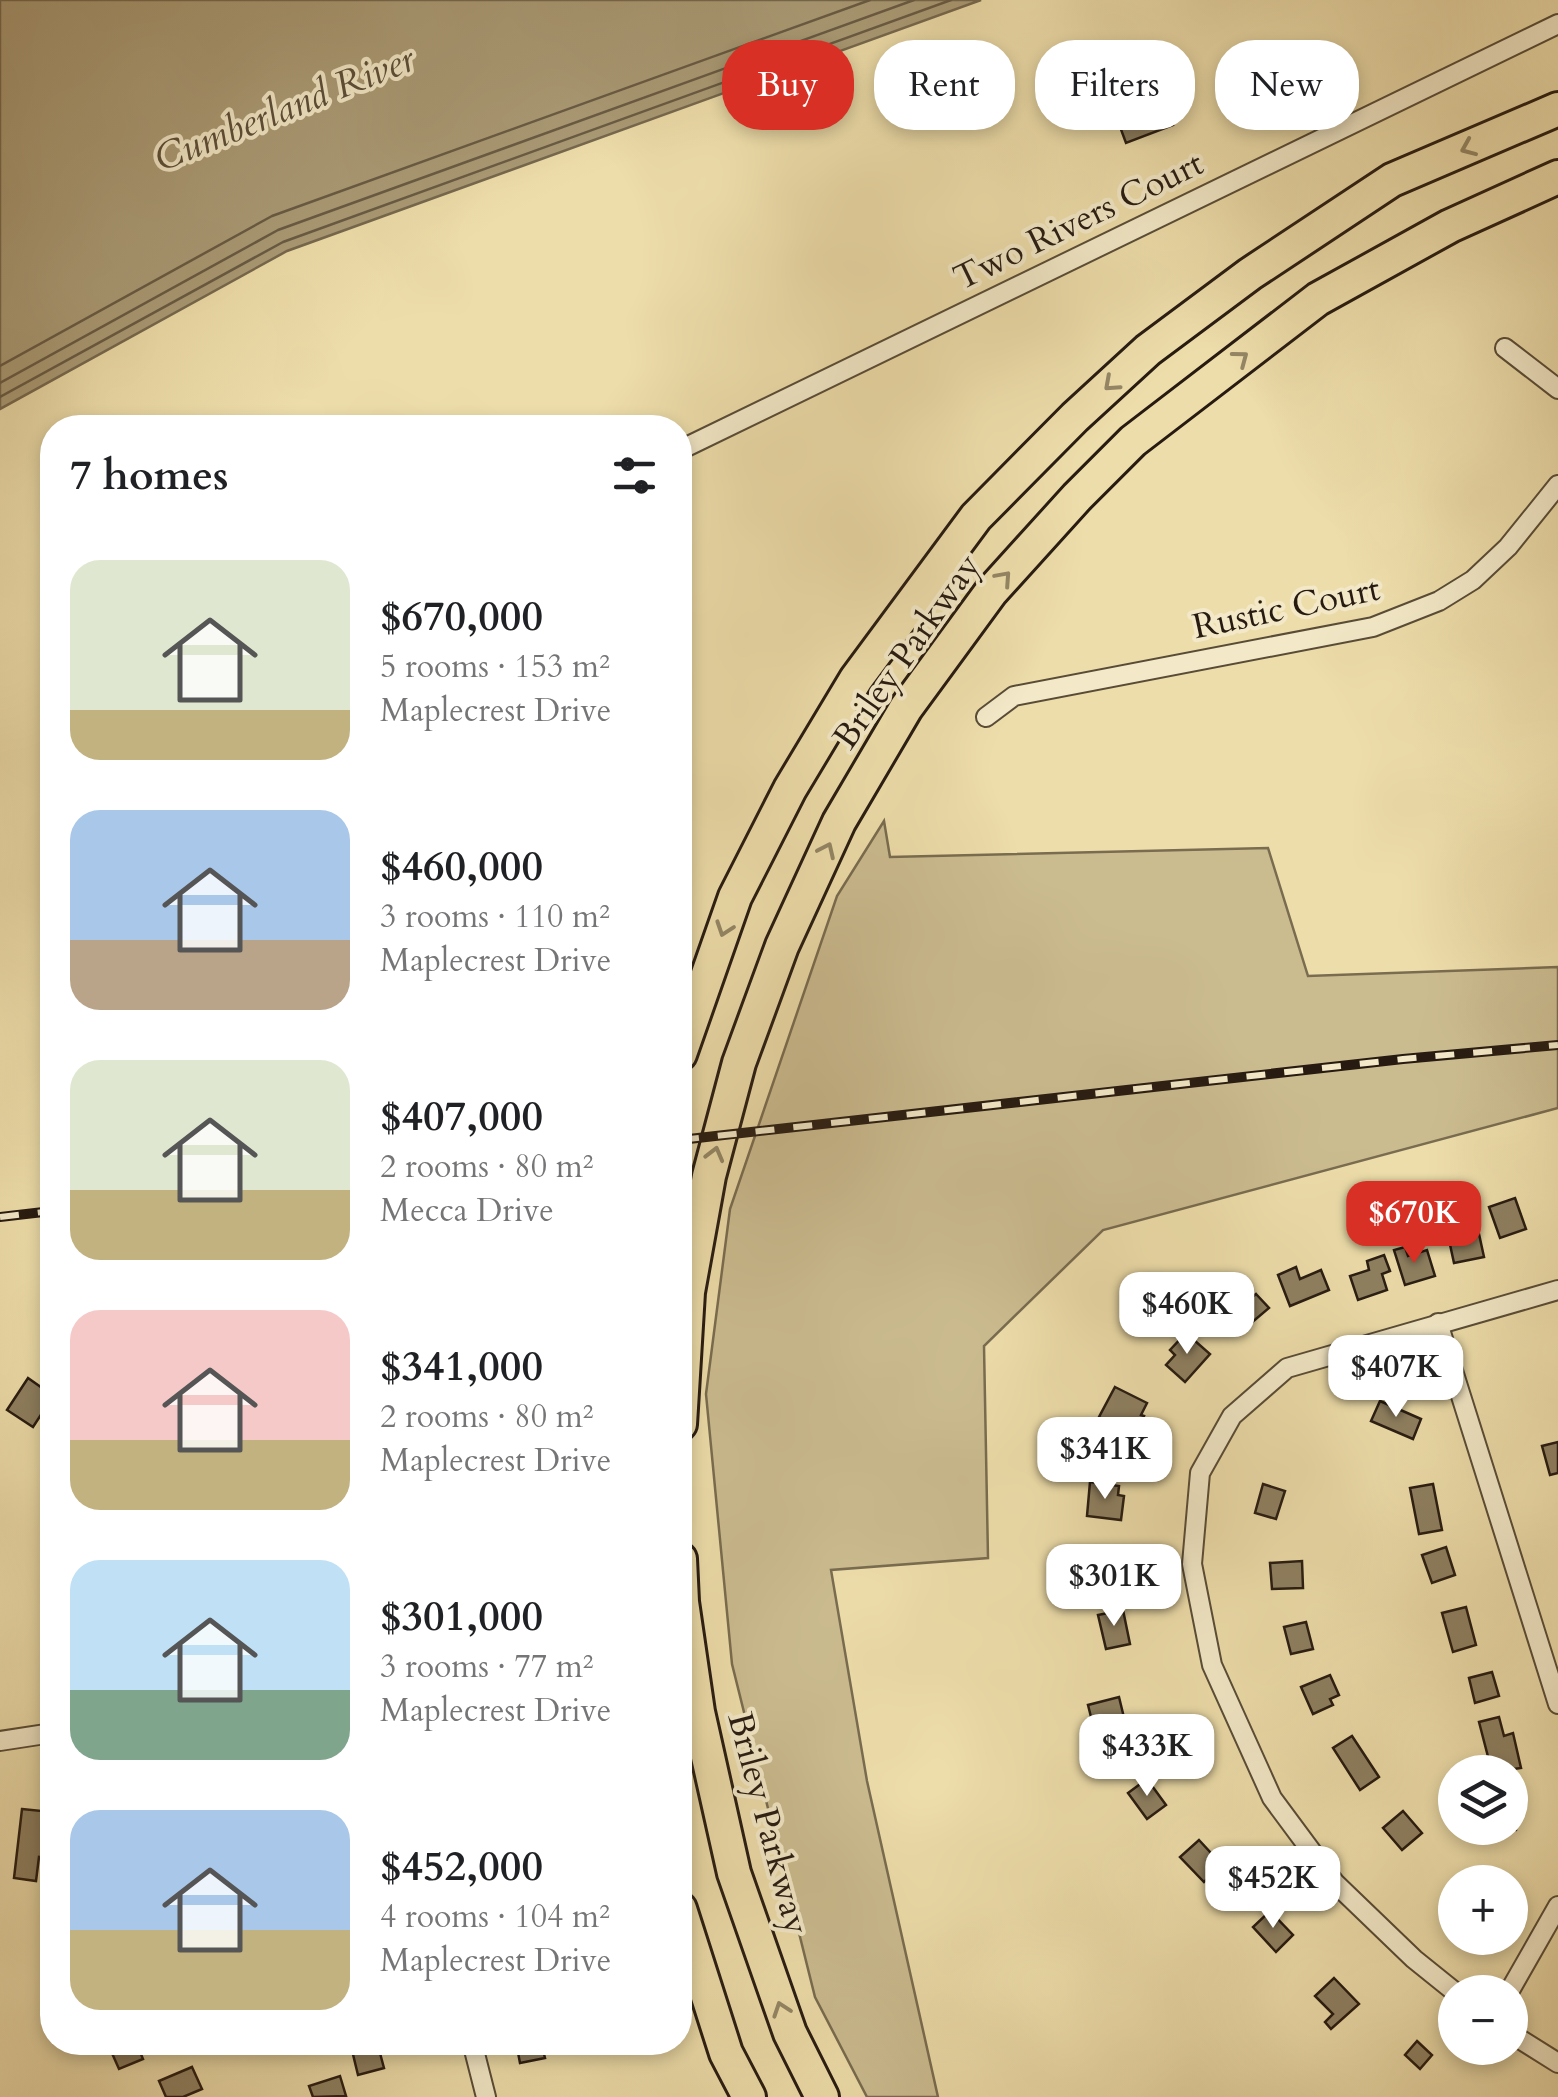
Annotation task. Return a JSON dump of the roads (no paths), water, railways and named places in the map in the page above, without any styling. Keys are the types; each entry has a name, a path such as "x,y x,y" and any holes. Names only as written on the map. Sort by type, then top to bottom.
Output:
{"highway":[{"name":"Briley Parkway","path":"692,1020 735,897 790,789 856,679 976,518 1075,417 1148,350 1250,274 1392,180 1558,109"},
{"name":"Briley Parkway","path":"692,1270 709,1176 739,1062 782,946 831,840 906,708 991,592 1132,441 1318,299 1450,226 1558,177"},
{"name":"Briley Parkway","path":"692,1671 734,1873 790,2033 822,2097"},
{"path":"692,1946 726,2053 749,2097"}],"street":[{"name":"Two Rivers Court","path":"692,444 1558,24"},
{"path":"1505,348 1558,389"},
{"name":"Rustic Court","path":"986,716 1014,696 1373,627 1439,601 1473,580 1508,547 1558,485"},
{"path":"1438,1978 1335,1883 1272,1798 1212,1665 1192,1564 1200,1473 1232,1416 1287,1368 1558,1290"},
{"path":"1438,1324 1558,1704"},
{"path":"0,1741 40,1735"},
{"path":"1518,1975 1558,1906"},
{"path":"1528,2044 1558,2063"},
{"path":"475,2055 486,2097"}],"water":[{"name":"Cumberland River","path":"0,0 981,0 854,46 854,40 722,40 722,94 287,251 0,409"}],"railway":[{"path":"692,1139 1558,1045"},
{"path":"0,1217 40,1212"}]}
